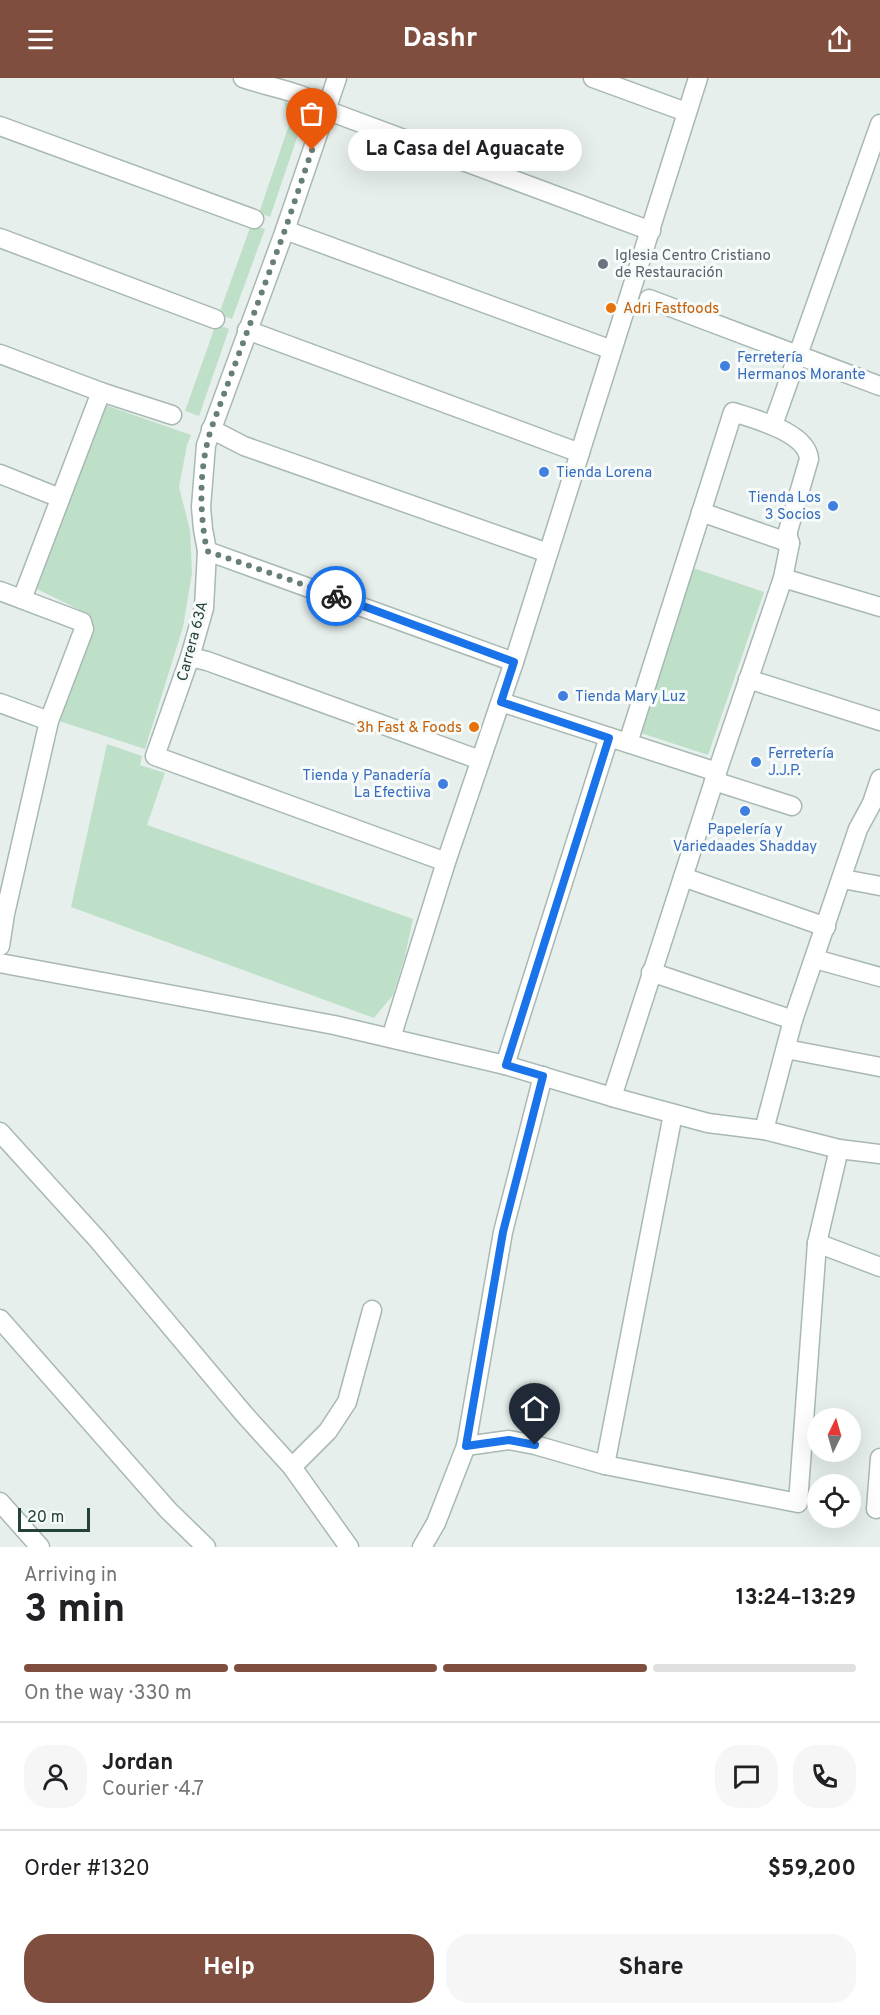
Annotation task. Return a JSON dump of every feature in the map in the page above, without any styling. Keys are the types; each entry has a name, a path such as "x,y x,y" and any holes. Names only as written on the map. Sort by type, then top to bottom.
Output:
{"street":[{"path":"243,78 300,93 327,109 651,231"},
{"name":"Carrera 63A","path":"338,78 206,445 202,486 203,529 207,551 204,608 190,657 155,756 446,862"},
{"path":"593,78 686,112"},
{"path":"391,1038 446,862 514,662 698,78"},
{"path":"773,425 880,124"},
{"path":"0,126 254,219"},
{"path":"285,230 612,350"},
{"path":"0,238 215,319"},
{"path":"649,299 880,386"},
{"path":"247,330 580,453"},
{"path":"0,354 101,392 172,415"},
{"path":"22,599 101,392"},
{"path":"612,1097 651,972 783,578 790,543 788,531 807,466 808,454 795,438 773,425 733,412 628,743"},
{"path":"211,429 244,446 548,553"},
{"path":"0,474 60,498"},
{"path":"701,512 790,543"},
{"path":"207,551 514,662"},
{"path":"783,578 880,607"},
{"path":"0,591 82,622 84,629 49,721 2,913 0,946"},
{"path":"190,657 218,665 480,760"},
{"path":"748,679 880,721"},
{"path":"501,702 628,743 792,806"},
{"path":"0,703 49,721"},
{"path":"506,1065 609,738"},
{"path":"764,1130 793,1020 843,879 858,829 876,804 880,779"},
{"path":"683,877 826,927"},
{"path":"843,879 880,886"},
{"path":"815,959 880,977"},
{"path":"0,963 322,1023 506,1065 673,1114 733,1127 764,1130 839,1149 880,1154"},
{"path":"651,972 793,1020"},
{"path":"786,1049 880,1067"},
{"path":"422,1547 436,1523 466,1446 503,1232 543,1076"},
{"path":"605,1465 673,1114"},
{"path":"0,1132 98,1240 244,1414 292,1467 349,1547"},
{"path":"466,1446 509,1440 605,1465 798,1503 818,1243 839,1149"},
{"path":"818,1243 880,1267"},
{"path":"292,1467 328,1431 347,1402 372,1310"},
{"path":"0,1319 168,1510 206,1547"},
{"path":"876,1509 880,1458"},
{"path":"0,1502 40,1547"}],"green space":[{"path":"284,101 297,111 301,126 270,217 259,213 290,122"},
{"path":"251,225 265,229 232,319 219,314"},
{"path":"216,324 229,329 199,416 185,411"},
{"path":"105,405 191,435 179,487 190,530 192,573 183,627 145,749 59,721 91,624 84,612 37,589"},
{"path":"693,568 764,592 708,755 638,732"},
{"path":"107,744 142,756 140,765 165,773 147,825 413,919 393,995 374,1018 71,907"}],"way so far":[{"path":"312,150 206,445 201,507 207,551 336,596"}],"place":[{"name":"La Casa del Aguacate","path":"312,150"},
{"name":"Iglesia Centro Cristiano de Restauración","path":"603,264"},
{"name":"Adri Fastfoods","path":"611,308"},
{"name":"Ferretería Hermanos Morante","path":"725,366"},
{"name":"Tienda Lorena","path":"544,472"},
{"name":"Tienda Los 3 Socios","path":"833,506"},
{"name":"Tienda Mary Luz","path":"563,696"},
{"name":"3h Fast & Foods","path":"474,727"},
{"name":"Ferretería J.J.P.","path":"756,762"},
{"name":"Tienda y Panadería La Efectiiva","path":"443,784"},
{"name":"Papelería y Variedaades Shadday","path":"745,811"}],"route":[{"path":"336,596 514,662 501,702 609,738 506,1065 543,1076 503,1232 466,1446 509,1440 535,1445"}]}
